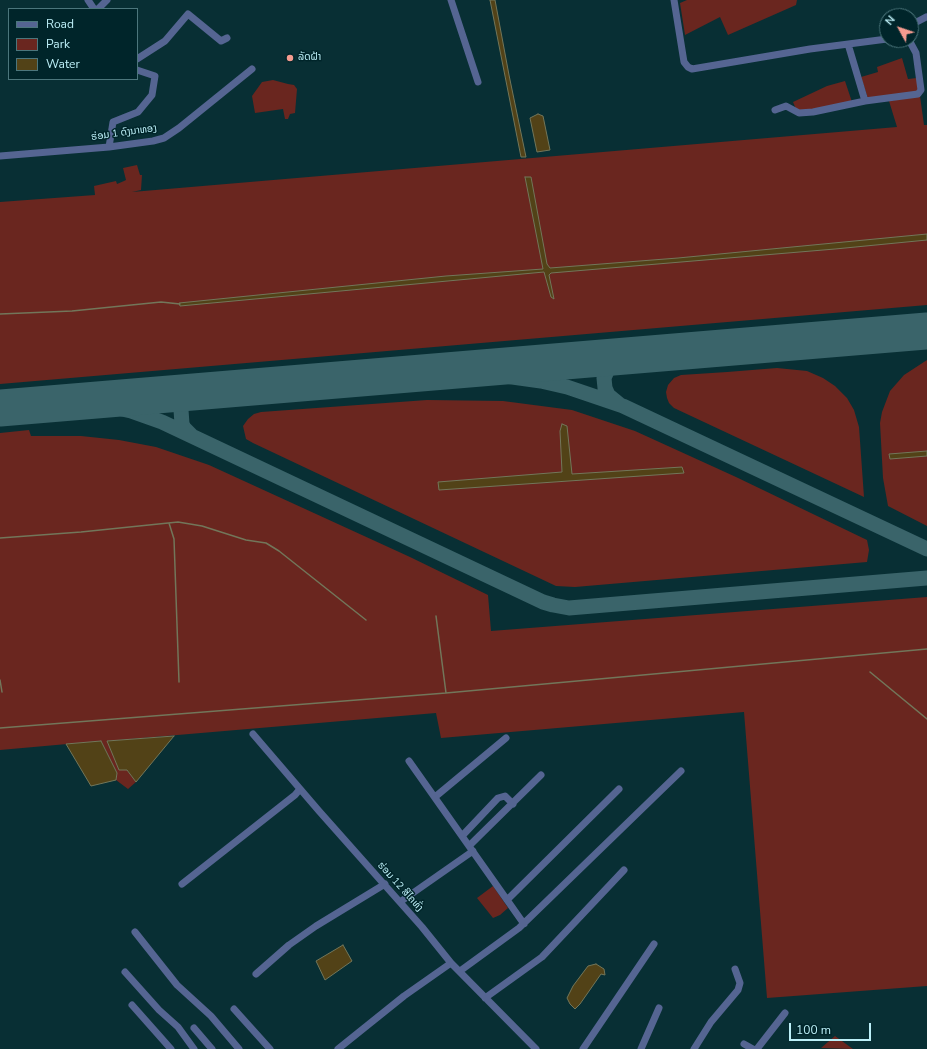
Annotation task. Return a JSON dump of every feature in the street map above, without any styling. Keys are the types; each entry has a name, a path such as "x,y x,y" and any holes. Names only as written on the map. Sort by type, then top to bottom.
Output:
{"street":[{"path":"99,8 107,0"},
{"path":"451,0 478,82"},
{"path":"674,0 684,62 692,69 879,40"},
{"path":"138,58 165,41 188,14 221,41 224,41 227,38"},
{"path":"848,44 865,101"},
{"path":"775,110 786,106 799,113 813,112 865,101 918,94 921,90 916,53 913,48"},
{"name":"ຮ່ອມ 1 ດົງນາທອງ","path":"0,156 153,142 164,138 179,128 252,69"},
{"path":"109,147 113,122 138,112 152,95 155,76 138,70"},
{"name":"ຮ່ອມ 12 ສີໄຄທົ່ງ","path":"253,734 385,884 451,963 536,1049"},
{"path":"435,797 506,738"},
{"path":"410,761 524,924"},
{"path":"460,971 524,924 682,770"},
{"path":"400,902 471,849 541,775"},
{"path":"182,884 295,795 300,789"},
{"path":"507,900 619,789"},
{"path":"462,836 498,798 505,796 513,804"},
{"path":"485,998 542,957 624,870"},
{"path":"256,974 289,945 316,926 385,884"},
{"path":"135,932 177,985 211,1016 240,1049"},
{"path":"583,1049 654,944"},
{"path":"338,1049 404,996 451,963"},
{"path":"694,1049 711,1022 738,990 740,983 734,969"},
{"path":"125,972 159,1010 178,1027 194,1049"},
{"path":"132,1005 171,1049"},
{"path":"640,1049 659,1008"},
{"path":"234,1009 270,1049"},
{"path":"757,1049 785,1013"},
{"path":"194,1028 212,1049"},
{"path":"744,1044 753,1049"}],"green space":[{"path":"687,0 797,0 796,5 728,35 720,17 685,35 680,3"},
{"path":"902,58 908,79 917,78 918,89 916,92 868,99 861,77 878,72 877,67"},
{"path":"273,80 294,85 297,89 295,113 290,114 288,119 285,119 283,109 255,113 252,96 262,82"},
{"path":"845,81 852,102 801,111 796,109 793,102 827,86"},
{"path":"920,96 924,125 927,125 927,305 0,384 0,202 95,195 94,186 116,181 117,184 124,181 126,180 123,168 137,165 140,175 142,175 141,190 132,192 897,127 889,101"},
{"path":"927,360 927,526 888,506 883,478 880,423 882,412 890,391 904,375"},
{"path":"777,368 807,371 823,378 835,386 847,398 854,410 859,427 864,497 674,408 669,403 667,398 666,392 668,385 674,378 681,375"},
{"path":"427,400 503,401 572,410 635,431 736,477 867,540 869,550 867,562 575,587 556,586 253,443 246,439 243,426 254,414 261,412"},
{"path":"29,430 31,436 81,436 119,440 156,447 209,465 410,557 488,595 491,631 927,597 927,986 767,998 744,712 441,738 436,713 107,741 119,769 127,770 136,782 128,789 116,780 117,773 101,741 0,750 0,433"},
{"path":"493,886 508,908 500,915 493,918 477,898"},
{"path":"835,1036 853,1049 821,1048"}],"water":[{"path":"490,0 495,0 526,157 521,157"},
{"path":"538,114 543,116 550,150 537,152 530,118"},
{"path":"525,177 531,177 547,264 550,268 678,258 927,234 927,240 551,273 549,275 554,299 551,297 544,272 180,306 179,303 446,276 543,269"},
{"path":"562,424 567,426 572,474 682,467 684,473 439,490 438,482 562,472 560,431"},
{"path":"927,451 927,456 890,459 889,454"},
{"path":"174,736 136,782 127,770 119,770 107,741"},
{"path":"101,741 117,773 116,780 91,786 66,744"},
{"path":"343,945 352,961 325,980 316,961"},
{"path":"596,964 604,969 605,975 601,974 575,1009 567,998 573,986 588,966"}],"waterway":[{"path":"0,314 72,311 161,302 180,304"},
{"path":"0,538 81,532 178,522 202,526 246,540 266,543 279,551 366,620"},
{"path":"169,523 174,539 179,682"},
{"path":"436,616 446,693"},
{"path":"0,728 446,693 927,649"},
{"path":"870,672 927,719"},
{"path":"0,680 2,692"}],"taxiway":[{"path":"619,404 608,395 605,388 604,378 612,363 628,356"},
{"path":"439,371 491,374 541,381 567,387 623,406 927,549"},
{"path":"192,436 182,424 181,410 185,400 195,393 203,391"},
{"path":"87,401 131,411 162,422 543,602 553,605 569,608 927,578"}],"runway":[{"path":"0,408 927,331"}],"place":[{"name":"ລັດຝ້າ","path":"290,58"}]}
